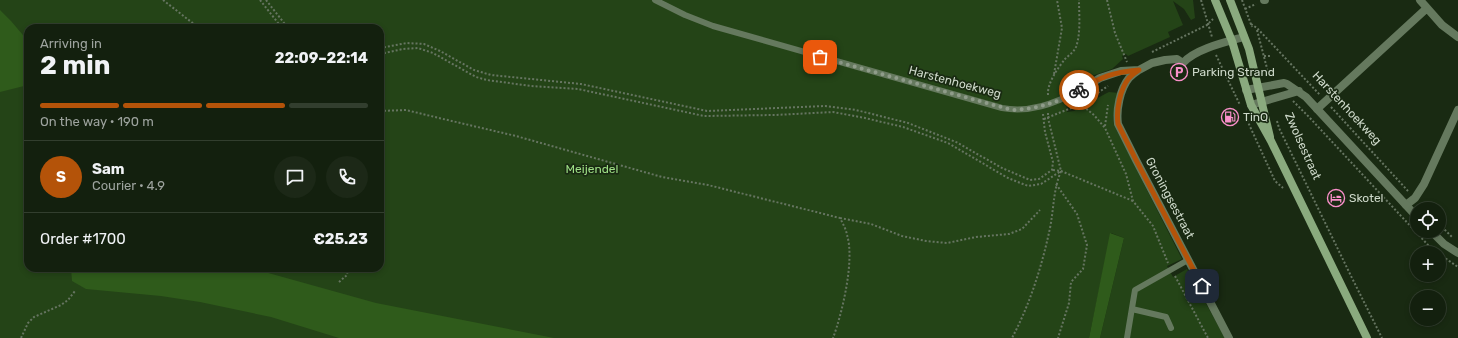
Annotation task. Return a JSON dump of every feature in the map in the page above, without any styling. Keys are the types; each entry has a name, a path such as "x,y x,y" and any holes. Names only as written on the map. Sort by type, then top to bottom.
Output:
{"main road":[{"name":"Zwolsestraat","path":"1215,0 1232,41 1251,105 1271,141 1367,338"},
{"name":"Zwolsestraat","path":"1230,0 1249,49 1271,141"}],"street":[{"path":"1420,0 1442,25 1458,37"},
{"path":"1317,109 1427,8"},
{"name":"Harstenhoekweg","path":"1078,91 1100,78 1121,71 1139,70 1152,63 1165,60 1177,59 1183,63 1188,57 1244,37"},
{"name":"Groningsestraat","path":"1139,70 1129,78 1120,98 1117,117 1118,124 1230,338"},
{"name":"Harstenhoekweg","path":"1246,90 1284,82 1299,91 1410,209"},
{"name":"Harstenhoekweg","path":"1251,105 1279,100 1299,91"},
{"path":"1406,205 1415,198 1424,184 1458,110"},
{"path":"1438,238 1458,253"}],"lane":[{"name":"Harstenhoekweg","path":"655,0 685,15 738,34 1002,108 1022,109 1040,107 1064,99 1078,91"},
{"path":"1127,338 1135,290 1188,260"},
{"path":"1132,309 1166,317 1171,328"}],"path":[{"path":"163,0 194,24"},
{"path":"260,0 279,24"},
{"path":"266,0 285,24"},
{"path":"1054,77 1062,28 1057,0"},
{"path":"1012,338 1028,303 1045,254 1052,219 1056,184 1061,171 1048,118 1048,88 1065,59 1076,49 1078,36 1079,0"},
{"path":"1107,0 1115,33 1128,64"},
{"path":"1148,54 1207,25 1201,0"},
{"path":"1242,0 1253,30"},
{"name":"Harstenhoekweg","path":"1251,24 1257,28 1419,202"},
{"path":"1257,28 1269,75 1274,84"},
{"path":"384,47 407,43 424,44 474,70 486,74 511,78 581,84 707,111 825,106 851,109 908,123 956,142 1023,178 1030,180 1039,179 1052,170 1061,171 1133,201 1126,174 1105,128 1094,115 1077,101"},
{"path":"384,53 403,49 418,48 433,53 476,77 487,80 523,85 578,89 704,116 775,115 833,112 865,118 903,127 948,143 977,158 1008,178 1028,186 1041,184 1061,171"},
{"path":"1258,48 1262,62"},
{"path":"1264,56 1270,56"},
{"path":"1052,170 1053,162 1045,132 1044,119 1081,104 1109,85"},
{"path":"1279,100 1293,101 1429,246"},
{"path":"384,111 406,110 462,123 516,136 662,177 708,185 840,218 871,224 908,237 926,241 947,243 976,237 1009,234 1022,229 1040,210"},
{"name":"Zwolsestraat","path":"1277,121 1279,128 1382,338"},
{"path":"1056,184 1077,214 1087,245 1083,269 1071,282 1069,303 1058,338"},
{"path":"833,338 840,319 850,250 848,236 840,218"},
{"path":"1446,230 1455,238"},
{"path":"1446,259 1458,267"},
{"path":"339,282 347,275 347,272"},
{"path":"21,338 28,323 34,317 61,305 68,300 75,291"}],"green space":[{"name":"Meijendel","path":"0,0 1193,0 1195,18 1191,20 1184,9 1173,1 1183,25 1168,32 1170,37 1128,56 1126,54 1122,56 1123,59 1112,69 1086,78 1065,89 1067,112 1074,111 1109,92 1119,93 1113,117 1114,125 1182,259 1167,266 1173,277 1187,269 1225,338 1100,338 1124,238 1111,233 1089,338 0,338"}],"shaded area":[{"path":"0,10 24,36 24,86 0,92"},
{"path":"1110,233 1124,238 1100,338 1089,338"},
{"path":"71,272 264,272 376,303 554,338 339,338 271,317 200,302 161,296 86,289 72,281"}],"way so far":[{"path":"820,57 1012,110 1040,107 1064,99 1079,90"}],"place":[{"name":"Parking Strand","path":"1179,72"},
{"name":"TinQ","path":"1230,117"},
{"name":"Skotel","path":"1336,198"}],"route":[{"path":"1079,90 1100,78 1121,71 1139,70 1129,78 1120,98 1117,117 1118,124 1202,286"}]}
